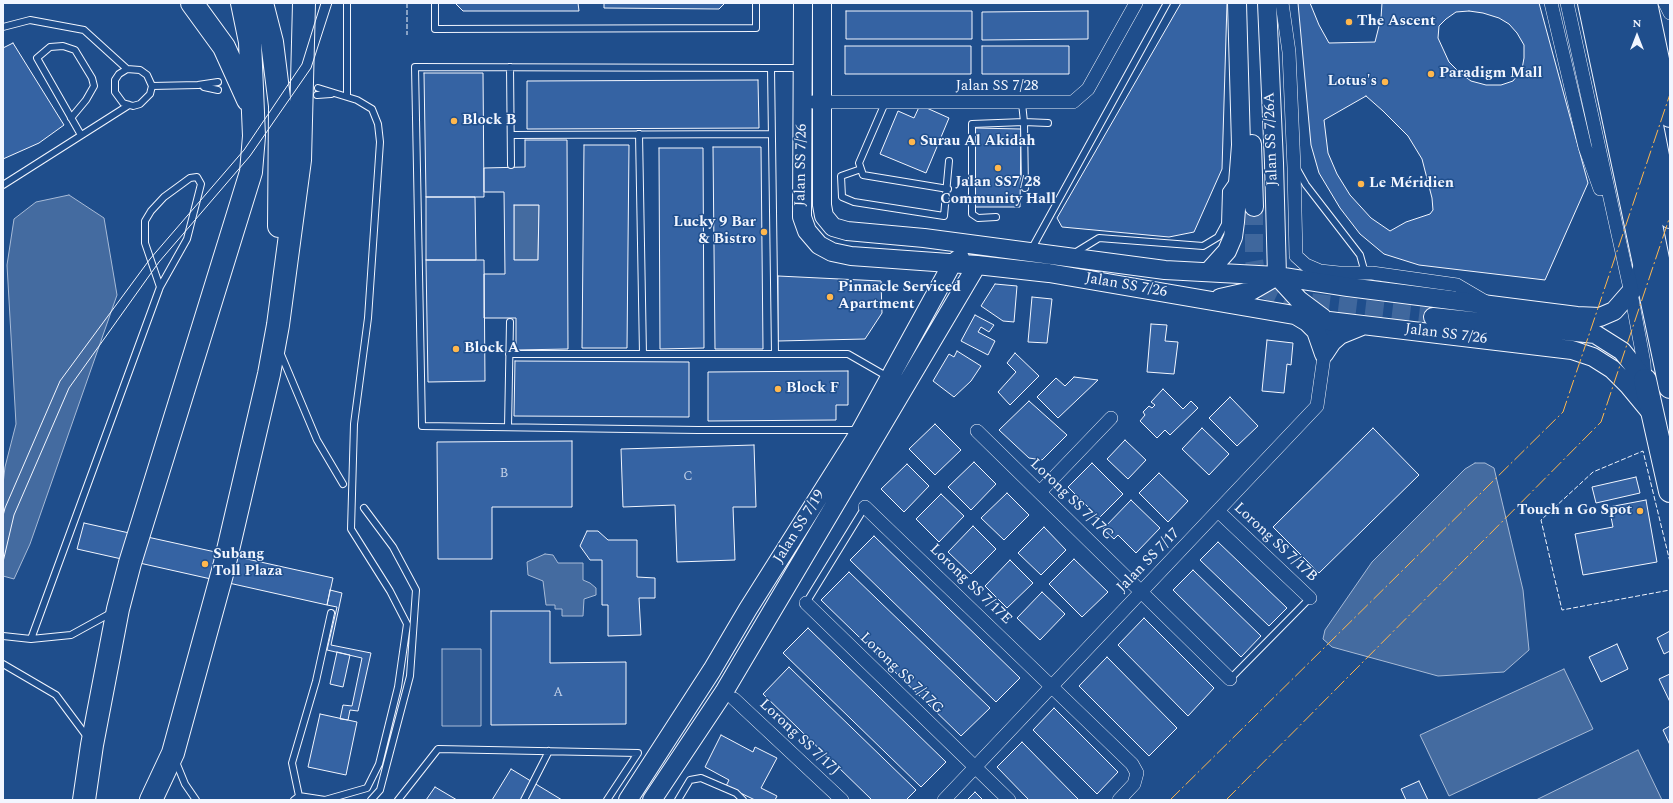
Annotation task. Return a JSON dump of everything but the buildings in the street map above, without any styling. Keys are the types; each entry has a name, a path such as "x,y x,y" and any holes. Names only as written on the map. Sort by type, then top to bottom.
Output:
{"highway":[{"path":"192,3 224,47 253,108"},
{"path":"84,800 92,745 118,609 139,534 251,172 254,136 250,42 242,3"},
{"path":"262,3 272,42 280,106 277,333"},
{"path":"151,800 172,753 224,567 277,333 300,160 304,3"},
{"path":"1589,3 1643,266 1670,387"},
{"path":"1634,4 1670,116"},
{"path":"1634,4 1670,217"},
{"path":"1607,8 1670,318"},
{"path":"1645,380 1670,491"},
{"path":"69,800 92,745"}],"street":[{"name":"Jalan SS 7/26","path":"803,3 813,68 821,102 822,205 824,216 833,226 847,231 953,242 1165,270 1209,271 1276,276 1348,287 1577,316 1600,317 1614,311 1635,288 1643,266"},
{"name":"Jalan SS 7/26","path":"822,3 813,68 803,102 802,217 807,231 818,244 832,252 851,256 952,264"},
{"name":"Jalan SS 7/28","path":"803,102 1073,102 1088,89 1136,3"},
{"path":"1209,271 1227,251 1233,237 1240,170 1237,3"},
{"name":"Jalan SS 7/26A","path":"1248,3 1254,207"},
{"name":"Jalan SS 7/26A","path":"1267,3 1274,163 1276,276"},
{"path":"1282,3 1289,52 1294,162 1296,256 1306,265 1320,271 1365,273 1457,285 1491,306"},
{"path":"1551,3 1585,147 1618,238"},
{"path":"1567,3 1631,294 1644,363 1645,380"},
{"path":"1665,3 1670,14"},
{"path":"1269,52 1289,52"},
{"path":"1274,163 1294,162"},
{"path":"953,242 972,259"},
{"name":"Jalan SS 7/19","path":"628,800 712,670 757,614 868,434 972,259 984,246"},
{"name":"Jalan SS 7/26","path":"972,259 1329,321 1565,349 1583,353 1612,370 1629,386 1653,416"},
{"name":"Jalan SS 7/19","path":"868,434 890,378 952,264 972,259"},
{"path":"1209,300 1251,291 1276,276 1299,300 1329,321"},
{"path":"1294,315 1307,322 1316,331 1324,354"},
{"path":"1433,317 1595,334 1622,350 1645,380"},
{"name":"Jalan SS 7/17","path":"944,800 1317,406 1329,321"},
{"path":"1324,354 1332,342 1340,335 1364,325"},
{"path":"1040,492 1112,418"},
{"name":"Lorong SS 7/17C","path":"977,431 1230,679"},
{"name":"Lorong SS 7/17E","path":"865,507 1132,764 1137,773 1134,784 1119,800"},
{"name":"Lorong SS 7/17B","path":"1218,511 1310,598"},
{"name":"Lorong SS 7/17G","path":"806,603 1009,800"},
{"name":"Jalan SS 7/19","path":"652,800 724,692 757,614"},
{"name":"Lorong SS 7/17J","path":"734,699 842,800"}],"lane":[{"path":"347,3 347,96"},
{"path":"435,3 435,29 450,29 756,28 756,3"},
{"path":"1030,252 1168,3"},
{"path":"3,27 30,20 84,30 127,69"},
{"path":"71,118 86,100 94,86 92,78 75,50 63,46 50,47 37,58 71,118 81,135"},
{"path":"813,68 415,67 422,426 868,434"},
{"path":"510,67 512,135 511,165"},
{"path":"771,68 775,354"},
{"path":"3,185 129,105 140,104 146,100 152,86 147,75 140,70 127,69 119,74 114,85 118,98 129,105"},
{"path":"152,86 198,85 218,82"},
{"path":"198,85 218,90"},
{"path":"318,91 347,96 372,110 378,124 380,142 368,318 354,424 351,529 390,591 407,624 398,687 379,764 367,788 324,800 296,798 292,763 316,681 331,613"},
{"path":"885,103 859,163 863,175 948,189"},
{"path":"1022,103 1024,122 1025,188"},
{"path":"996,217 978,218 972,214 972,124 1024,122 1048,123"},
{"path":"639,134 643,354"},
{"path":"512,135 771,134"},
{"path":"861,170 841,176 842,197 854,202 944,216 948,189 949,161"},
{"path":"1294,162 1306,185 1360,255 1365,273"},
{"path":"1068,257 1099,238 1203,246 1218,237 1226,224 1226,191 1240,170"},
{"path":"31,639 160,287 187,239 201,184 197,177 190,178 164,197 151,211 145,222 145,243 160,287"},
{"path":"3,190 10,180"},
{"path":"508,427 510,322"},
{"path":"277,333 317,440 343,484"},
{"path":"509,354 848,354 890,378"},
{"path":"806,603 865,507"},
{"path":"364,508 393,547 416,590 410,676 380,790 371,800"},
{"path":"1230,679 1310,598"},
{"path":"3,636 31,639 71,635 118,609"},
{"path":"3,664 56,695 92,745"},
{"path":"402,799 438,749 638,753 607,800"},
{"path":"524,800 549,751"},
{"path":"172,753 185,784 196,800"},
{"path":"678,800 690,780 701,778 736,793 743,800"}],"shaded area":[{"path":"69,195 104,218 117,295 30,544 14,579 3,576 3,484 5,467 16,424 7,265 14,219 36,202"},
{"path":"514,205 539,205 538,260 514,260"},
{"path":"1475,463 1485,463 1494,468 1523,590 1529,650 1504,672 1438,676 1332,647 1323,639 1325,630 1372,562 1465,469"},
{"path":"545,554 553,555 558,563 583,563 583,580 596,588 596,595 584,599 583,616 562,616 562,609 555,609 555,605 546,605 543,581 528,575 527,562"},
{"path":"442,649 481,649 481,726 442,726"},
{"path":"1564,669 1593,729 1449,796 1420,735"},
{"path":"1638,750 1662,800 1536,800"}],"tunnel":[{"path":"1254,207 1254,260 1257,279 1262,288 1285,299 1433,317"}],"tram line":[{"path":"3,516 5,508 60,381 150,259 244,150 302,64 321,3"},
{"path":"3,562 14,515 69,388 159,262 250,156 311,68 332,3"}],"fence":[{"path":"407,3 407,35"},
{"path":"1670,562 1643,451 1593,472 1541,520 1562,610 1670,590"}],"power":[{"path":"1170,800 1563,412 1670,94"},
{"path":"1226,800 1601,422 1670,216"}],"place":[{"name":"The Ascent","path":"1349,22"},
{"name":"Paradigm Mall","path":"1431,74"},
{"name":"Lotus's","path":"1385,82"},
{"name":"Block B","path":"454,121"},
{"name":"Surau Al Akidah","path":"912,142"},
{"name":"Jalan SS7/28 Community Hall","path":"998,168"},
{"name":"Le Méridien","path":"1361,184"},
{"name":"Lucky 9 Bar & Bistro","path":"764,232"},
{"name":"Pinnacle Serviced Apartment","path":"830,297"},
{"name":"Block A","path":"456,349"},
{"name":"Block F","path":"778,389"},
{"name":"Touch n Go Spot","path":"1640,511"},
{"name":"Subang Toll Plaza","path":"205,564"}]}
